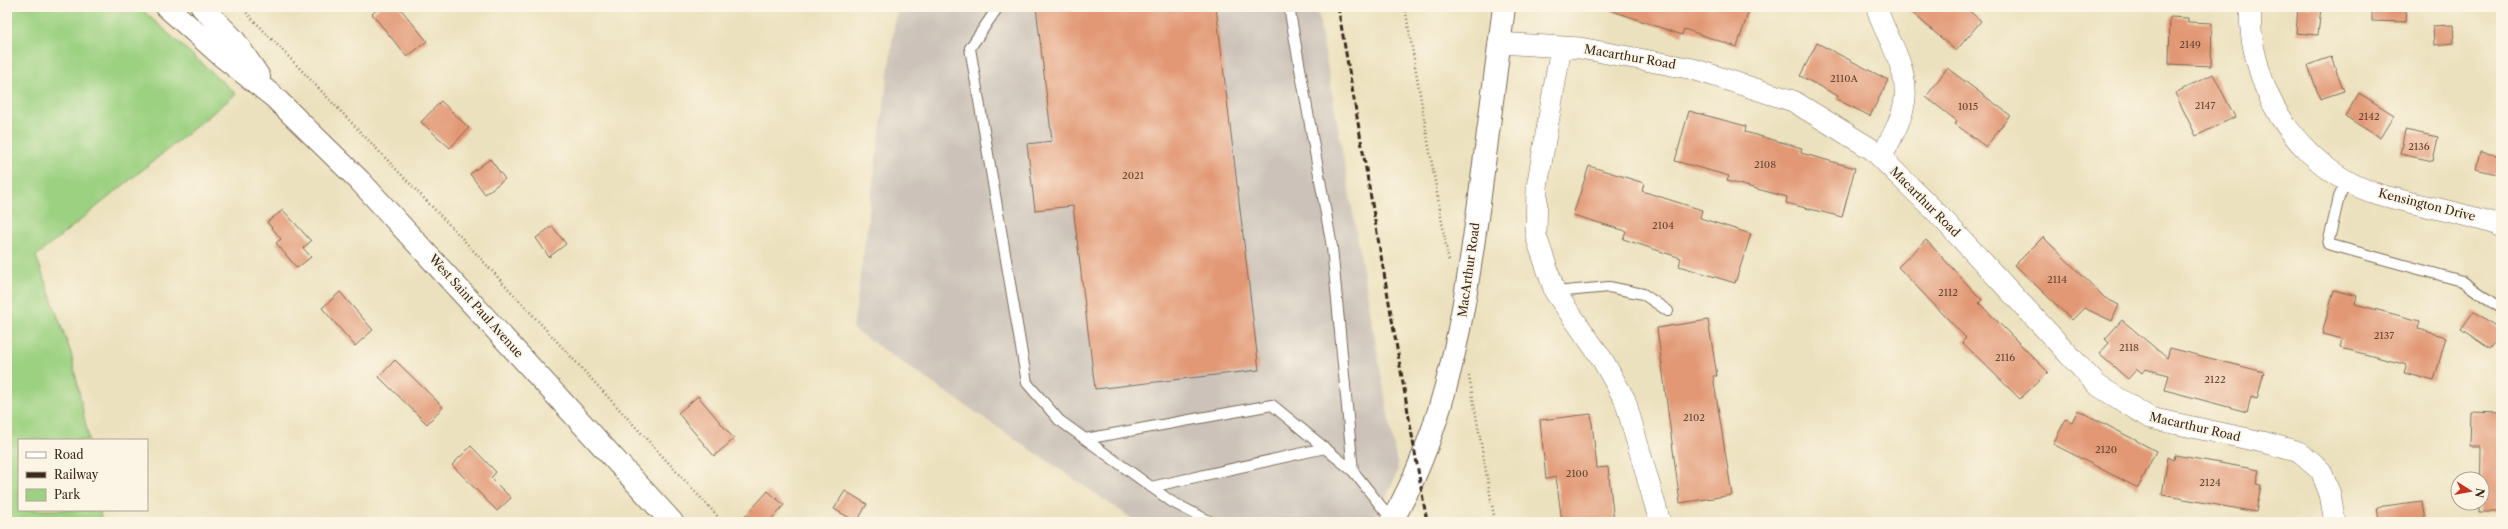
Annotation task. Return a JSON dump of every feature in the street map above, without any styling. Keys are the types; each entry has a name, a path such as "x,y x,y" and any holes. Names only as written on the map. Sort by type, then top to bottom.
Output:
{"main road":[{"name":"West Saint Paul Avenue","path":"167,7 222,56 273,96 401,224 672,522"},
{"name":"West Saint Paul Avenue","path":"202,7 234,40 273,96"},
{"name":"MacArthur Road","path":"1391,521 1418,468 1431,433 1461,330 1504,7"}],"street":[{"path":"1877,7 1879,19 1906,81 1905,103 1900,122 1881,158"},
{"name":"Kensington Drive","path":"2251,7 2256,61 2271,101 2292,134 2326,167 2347,180 2376,194 2476,217 2501,226"},
{"name":"Macarthur Road","path":"1500,43 1560,47 1693,69 1793,101 1873,150 1940,216 2097,385 2150,418 2266,442 2299,452 2321,471 2330,494 2335,522"},
{"path":"1560,47 1537,187 1536,236 1554,292 1602,359 1625,400 1660,522"}],"lane":[{"path":"998,7 970,48 1027,383 1059,420 1172,502 1211,522"},
{"path":"1289,7 1332,247 1352,471"},
{"path":"2347,180 2339,197 2328,244 2462,281 2501,308"},
{"path":"1554,292 1609,287 1643,294 1668,311"},
{"path":"1085,439 1272,405 1352,471 1391,521"},
{"path":"1151,487 1325,448"}],"path":[{"path":"241,7 459,235 723,522"},
{"path":"1405,7 1450,265"},
{"path":"1470,382 1495,522"}],"shaded area":[{"path":"897,7 1317,7 1398,470 1387,496 1372,522 1137,522 853,329"}],"green space":[{"path":"7,7 139,7 236,94 36,256 71,353 89,439 18,439 18,511 100,511 101,522 7,522"}],"building":[{"path":"380,7 399,7 427,41 407,57 372,14"},
{"path":"1036,7 1216,7 1259,370 1095,389 1073,206 1035,210 1027,144 1052,141"},
{"path":"1608,7 1750,7 1737,47 1684,29 1682,35 1607,9"},
{"path":"1906,7 1965,7 1981,21 1956,51"},
{"path":"2298,7 2321,7 2318,35 2296,33"},
{"path":"2372,7 2406,7 2405,22 2372,21"},
{"path":"2170,17 2188,18 2188,22 2212,23 2211,66 2169,64"},
{"path":"2453,25 2454,43 2434,45 2433,26"},
{"path":"1817,43 1888,80 1870,116 1836,99 1838,96 1800,76"},
{"path":"2331,57 2344,91 2320,99 2308,65"},
{"path":"1947,68 2010,115 1986,147 1955,124 1957,121 1926,97"},
{"path":"2213,74 2235,117 2196,136 2175,93"},
{"path":"2359,93 2394,115 2380,138 2345,116"},
{"path":"441,101 469,128 450,148 421,122"},
{"path":"1689,111 1746,126 1745,132 1802,148 1801,153 1855,168 1842,217 1786,203 1787,197 1727,181 1729,176 1675,161"},
{"path":"2405,130 2438,137 2433,161 2400,154"},
{"path":"2480,152 2501,156 2501,175 2476,169"},
{"path":"490,159 505,179 485,194 470,174"},
{"path":"1589,166 1644,183 1642,191 1702,210 1700,218 1751,234 1735,283 1679,266 1681,258 1623,239 1626,231 1573,215"},
{"path":"283,210 311,241 303,248 311,257 297,268 276,243 281,239 267,222"},
{"path":"552,226 566,244 549,257 536,238"},
{"path":"2043,237 2105,298 2119,305 2112,321 2084,308 2072,320 2015,265"},
{"path":"1926,240 1982,300 1979,303 2048,372 2020,399 1962,342 1966,338 1898,267"},
{"path":"2334,290 2357,296 2355,304 2420,321 2418,329 2446,337 2434,381 2404,373 2407,365 2341,348 2343,339 2322,334"},
{"path":"340,292 373,330 355,346 322,308"},
{"path":"2474,311 2501,330 2501,348 2494,344 2490,349 2461,329"},
{"path":"1708,320 1717,376 1713,376 1732,495 1680,503 1657,328"},
{"path":"2122,320 2167,358 2170,348 2264,372 2257,399 2251,397 2247,412 2165,390 2169,375 2145,369 2142,373 2137,369 2128,379 2099,354 2109,343 2105,339"},
{"path":"395,360 443,407 427,424 379,377"},
{"path":"698,396 734,439 714,456 678,413"},
{"path":"2078,410 2156,451 2138,488 2053,444 2066,419 2072,422"},
{"path":"2471,412 2501,413 2501,512 2480,512 2490,511 2490,471 2481,471 2481,446 2470,446"},
{"path":"1591,414 1597,468 1608,467 1614,522 1562,522 1556,477 1546,479 1540,420"},
{"path":"471,446 496,472 491,478 511,498 497,511 452,465"},
{"path":"2175,455 2259,470 2256,484 2261,485 2256,512 2162,495 2168,457 2174,460"},
{"path":"768,491 784,505 769,522 740,522"},
{"path":"845,491 867,504 857,522 834,509"},
{"path":"2422,501 2425,522 2379,522 2377,507"}],"railway":[{"path":"1338,7 1427,522"}]}
